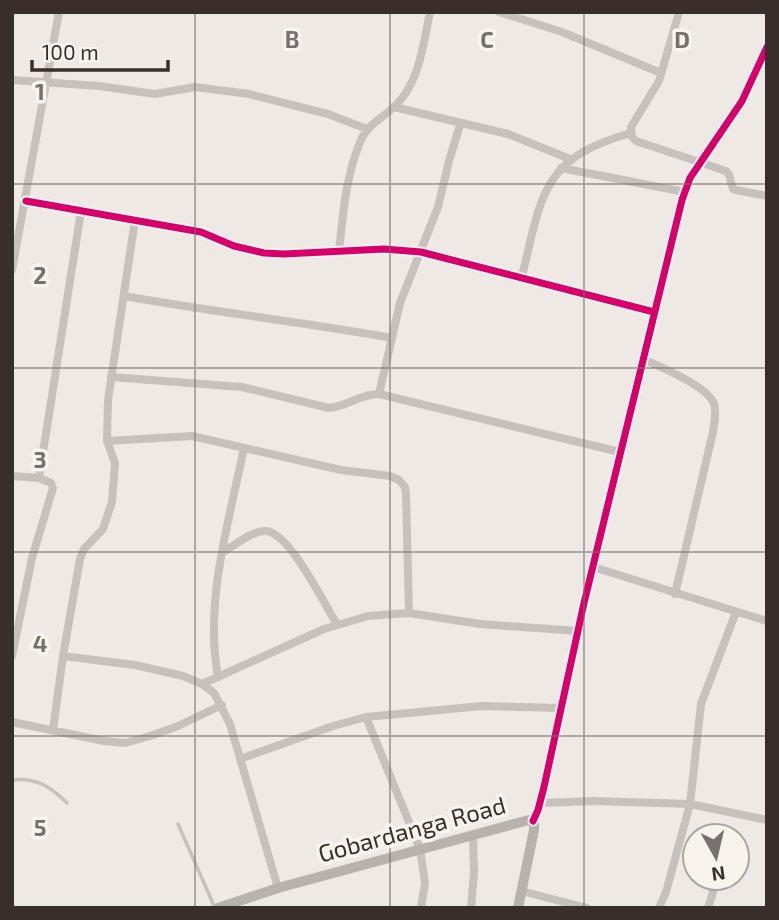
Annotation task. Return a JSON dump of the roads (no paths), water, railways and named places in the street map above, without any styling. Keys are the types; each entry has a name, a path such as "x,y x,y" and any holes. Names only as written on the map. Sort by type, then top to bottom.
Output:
{"main road":[{"name":"Gobardanga Road","path":"216,908 278,888 526,820 533,821 534,830 518,908"}],"street":[{"path":"12,270 59,12"},
{"path":"339,251 352,170 362,139 368,129 407,92 415,76 430,12"},
{"path":"499,12 562,32 661,73"},
{"path":"678,12 661,73 654,91 634,120 631,133 636,141 726,172 733,189 767,196"},
{"path":"533,821 541,803 620,452 685,192 690,178 742,101 767,47"},
{"path":"12,80 118,88 155,94 195,87 249,94 328,114 368,129"},
{"path":"394,107 426,113 460,125 508,134 570,159"},
{"path":"379,394 400,303 438,206 460,125"},
{"path":"522,276 545,192 561,168 593,145 631,133"},
{"path":"561,168 685,192"},
{"path":"26,201 201,232 249,251 284,254 384,249 421,252 654,312"},
{"path":"39,478 81,211"},
{"path":"53,730 80,559 84,549 103,529 112,502 115,463 107,441 107,418 135,220"},
{"path":"124,296 211,312 312,324 392,338"},
{"path":"643,359 697,387 709,396 714,404 713,432 675,594"},
{"path":"111,377 257,389 329,408 339,407 368,394 379,394 620,452"},
{"path":"107,441 192,436 341,470 390,476 399,481 407,494 409,613"},
{"path":"218,677 212,635 223,552 244,448"},
{"path":"12,476 39,478 51,484 52,495 32,558 12,656"},
{"path":"223,552 259,531 273,533 289,548 337,624"},
{"path":"593,568 767,621"},
{"path":"659,908 666,892 690,804 701,704 736,612"},
{"path":"202,684 337,624 368,616 409,613 480,624 578,631"},
{"path":"63,656 135,665 183,676 202,684 214,693 222,705 240,759 278,888"},
{"path":"12,722 114,743 133,741 178,726 222,705"},
{"path":"240,759 332,726 366,717 482,706 562,708"},
{"path":"366,717 420,849 425,883 421,908"},
{"path":"541,803 604,801 690,804 767,820"},
{"path":"471,908 473,835"},
{"path":"522,891 587,908"},
{"path":"708,908 713,892"}],"lane":[{"path":"12,780 33,780 45,784 53,788 67,803"},
{"path":"178,824 216,908"}]}
